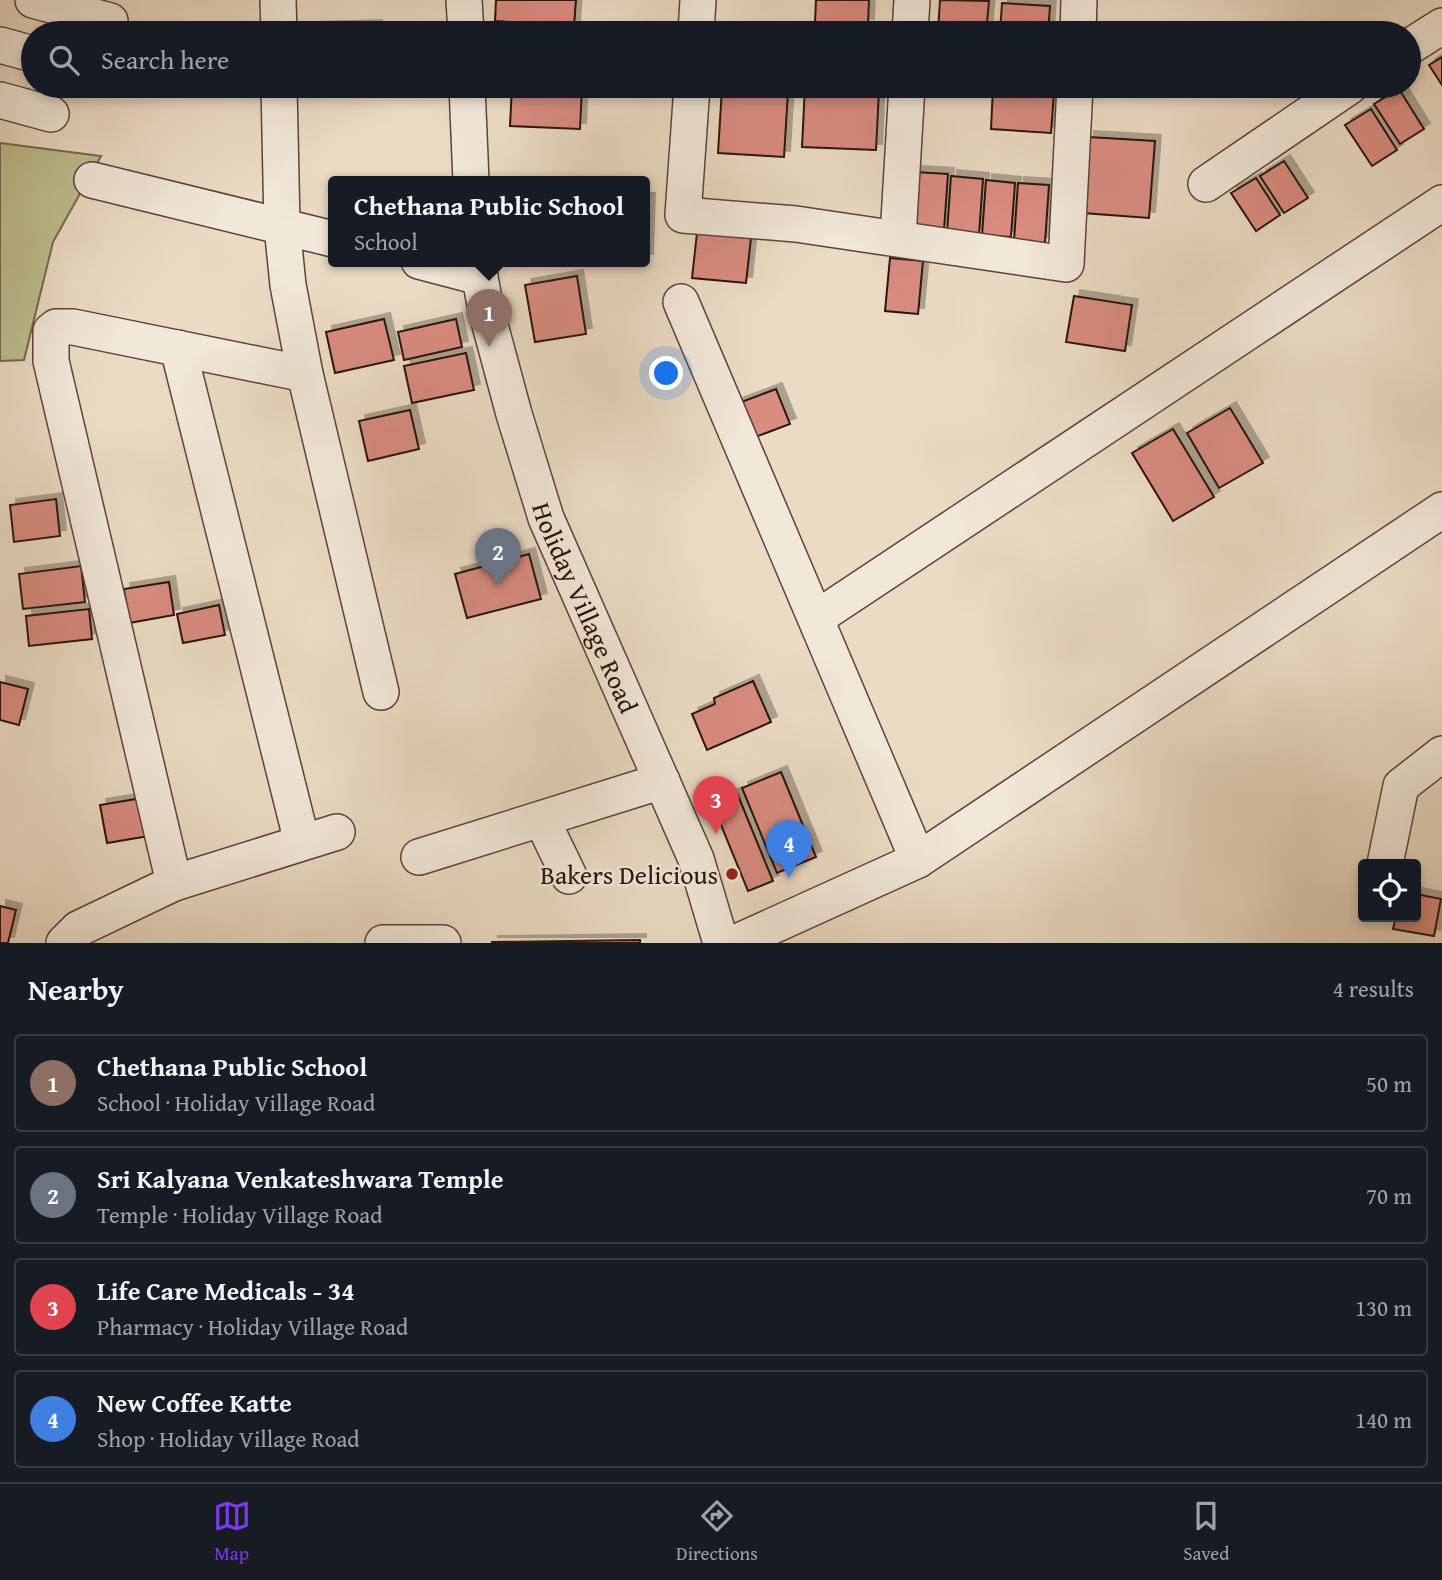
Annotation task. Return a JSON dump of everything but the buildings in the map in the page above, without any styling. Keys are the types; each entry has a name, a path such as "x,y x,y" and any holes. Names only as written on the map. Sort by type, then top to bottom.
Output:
{"street":[{"path":"33,0 110,21"},
{"path":"278,0 279,21"},
{"path":"464,0 465,21"},
{"path":"697,21 698,0"},
{"path":"911,21 912,0"},
{"path":"1078,21 1079,0"},
{"path":"1436,0 1442,13"},
{"path":"1421,39 1442,26"},
{"path":"0,45 21,51"},
{"path":"279,98 282,226 288,285 305,374 380,692"},
{"path":"468,98 471,176"},
{"path":"691,98 682,215 796,224 898,237 1066,264 1074,98"},
{"path":"898,237 906,98"},
{"path":"1206,184 1332,98"},
{"path":"0,100 51,114"},
{"path":"92,180 328,238"},
{"path":"818,617 1442,203"},
{"name":"Holiday Village Road","path":"478,269 514,414 546,518 696,859 721,943"},
{"path":"681,302 818,617 918,860"},
{"path":"174,883 51,361 51,331 56,327 73,327 305,374"},
{"path":"178,348 302,842"},
{"path":"735,943 918,860 1442,510"},
{"path":"1386,859 1401,786 1442,754"},
{"path":"419,857 662,781"},
{"path":"542,820 569,876"},
{"path":"64,943 78,929 174,883 337,832"},
{"path":"383,943 443,943"}],"green space":[{"path":"0,143 101,156 53,242 24,360 0,361"}],"place":[{"name":"Chethana Public School","path":"489,347"},
{"name":"Sri Kalyana Venkateshwara Temple","path":"498,586"},
{"name":"Life Care Medicals - 34","path":"716,834"},
{"name":"Bakers Delicious","path":"732,874"},
{"name":"New Coffee Katte","path":"789,878"}]}
